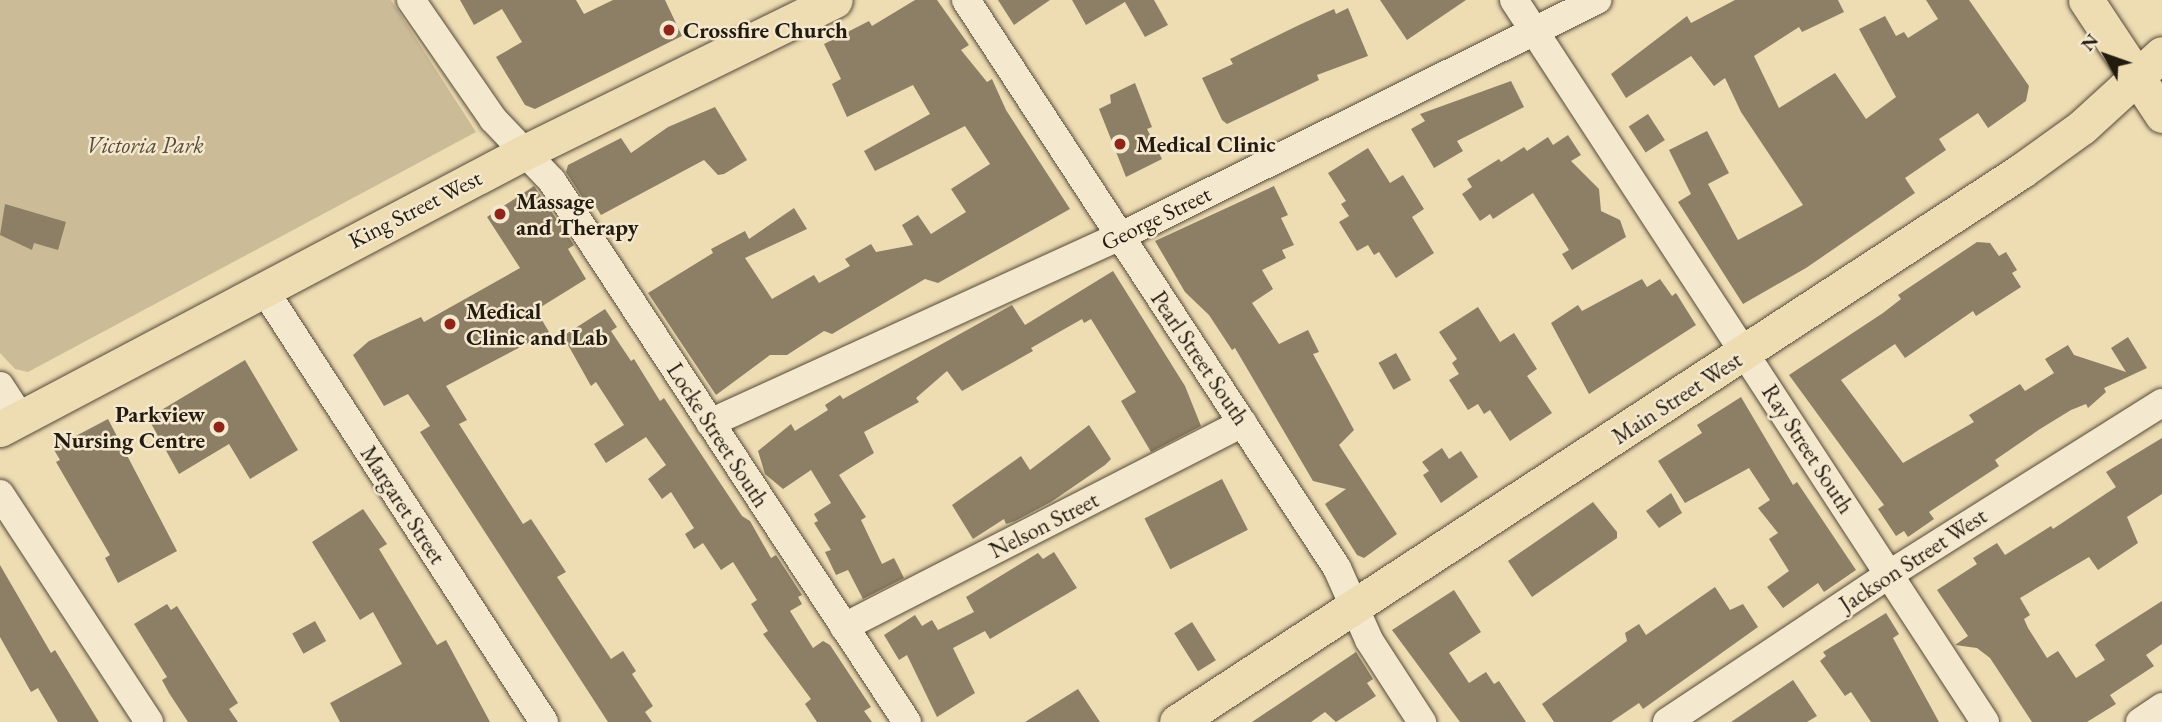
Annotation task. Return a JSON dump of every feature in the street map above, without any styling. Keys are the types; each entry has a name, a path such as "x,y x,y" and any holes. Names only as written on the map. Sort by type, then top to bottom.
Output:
{"main road":[{"name":"King Street West","path":"10,424 523,153 835,0"},
{"path":"2085,0 2162,115"},
{"name":"Main Street West","path":"1177,722 2021,172 2082,127 2162,54"}],"street":[{"name":"Locke Street South","path":"411,0 461,76 523,153 552,181 906,722"},
{"name":"Pearl Street South","path":"966,0 1337,568 1369,639 1422,722"},
{"name":"Ray Street South","path":"1514,0 1985,722"},
{"name":"George Street","path":"710,423 1119,237 1597,0"},
{"name":"Margaret Street","path":"263,288 544,722"},
{"path":"0,386 10,424"},
{"name":"Jackson Street West","path":"1667,722 1890,574 2162,403"},
{"name":"Nelson Street","path":"844,627 1243,423"},
{"path":"0,494 149,722"},
{"path":"2140,722 2162,707"}],"green space":[{"name":"Victoria Park","path":"0,0 391,0 476,132 28,372 15,369 0,353"}],"building":[{"path":"460,0 576,0 584,14 613,0 665,0 682,36 535,109 525,105 496,57 522,42 502,9 474,25"},
{"path":"915,0 937,0 969,45 961,50 987,82 992,79 1006,110 1070,209 938,283 925,279 832,334 824,331 787,355 770,355 716,395 648,293 713,253 711,249 745,231 749,239 794,208 807,229 745,258 772,299 814,275 819,283 850,266 845,259 871,244 876,252 913,245 902,225 918,215 931,234 966,212 951,189 990,164 965,126 875,171 864,151 930,114 913,85 847,117 832,84 841,79 824,44 869,21 872,26"},
{"path":"998,0 1050,0 1014,25"},
{"path":"1072,0 1154,0 1168,25 1145,37 1125,2 1086,25"},
{"path":"1380,0 1466,0 1407,40"},
{"path":"1735,0 1838,0 1844,12 1802,32 1799,27 1754,56 1779,108 1835,73 1866,119 1896,97 1859,29 1885,16 1896,36 1904,32 1908,38 1938,19 1926,0 1969,0 2029,86 2026,101 1988,128 1978,113 1939,139 1946,150 1905,178 1915,193 1806,268 1743,304 1678,202 1691,194 1669,150 1707,131 1729,173 1708,184 1738,240 1803,205 1741,112 1725,78 1714,86 1691,56 1626,98 1611,74 1687,16 1691,23"},
{"path":"1348,8 1368,56 1317,75 1319,80 1227,124 1222,120 1202,78 1233,64 1230,59 1297,26 1334,9 1336,14"},
{"path":"1511,81 1524,107 1457,141 1463,151 1434,168 1411,129 1425,121 1420,114"},
{"path":"1135,83 1152,127 1147,129 1162,159 1126,177 1099,109 1111,103 1110,95"},
{"path":"715,107 747,160 724,174 718,175 704,160 601,215 593,202 588,206 566,172 568,165 621,138 631,153 668,127"},
{"path":"1648,114 1665,140 1646,153 1629,127"},
{"path":"1568,135 1581,155 1571,161 1599,189 1601,211 1620,220 1626,237 1572,270 1562,254 1569,250 1533,193 1493,219 1490,214 1480,221 1462,194 1472,187 1467,179 1499,159 1501,162 1524,147 1527,151 1548,137 1553,145"},
{"path":"1368,148 1390,183 1403,175 1424,209 1412,217 1434,253 1396,278 1379,252 1374,255 1368,245 1357,251 1339,222 1349,216 1341,204 1346,201 1328,173"},
{"path":"534,186 574,245 568,249 586,279 536,310 549,332 446,386 467,420 459,424 523,524 531,519 566,572 557,577 611,659 623,651 636,671 632,674 653,706 645,712 652,722 608,722 420,432 430,426 408,394 384,406 353,355 369,341 421,317 424,322 520,268 487,217"},
{"path":"1274,186 1288,215 1281,218 1294,245 1282,250 1286,258 1262,270 1273,289 1252,303 1279,344 1308,330 1319,352 1313,354 1354,430 1339,445 1397,534 1364,558 1357,555 1325,504 1346,489 1313,481 1235,348 1232,350 1209,315 1185,292 1155,241"},
{"path":"5,204 66,222 58,250 34,243 32,250 0,235"},
{"path":"1977,242 1990,243 1999,256 2006,252 2017,270 2012,273 2021,287 1976,316 1973,311 1905,358 1895,344 1841,380 1903,463 1974,422 1969,415 2020,384 2025,391 2054,373 2045,359 2068,345 2074,355 2126,372 2111,348 2128,337 2147,368 2104,388 2106,392 2088,408 2086,404 2071,410 2040,429 1995,460 1999,466 1929,512 1934,519 1908,537 1904,531 1896,536 1878,509 1884,505 1789,375 1883,313 1901,299 1898,295"},
{"path":"1113,271 1185,386 1201,426 1151,452 1121,401 1136,392 1091,319 1084,323 1082,319 1031,348 1033,351 962,391 947,371 916,398 919,402 864,432 874,453 839,475 866,517 861,520 882,564 894,558 904,578 863,599 848,570 836,575 825,552 831,550 814,523 818,521 814,514 831,503 811,470 783,489 765,474 758,451 791,424 795,431 828,410 825,405 840,395 843,399 1012,305 1025,325"},
{"path":"1642,279 1647,287 1660,279 1672,296 1676,293 1696,325 1589,394 1551,323 1578,305 1582,311"},
{"path":"1478,307 1500,342 1514,333 1537,369 1527,376 1552,413 1510,441 1490,410 1484,414 1478,404 1468,410 1449,380 1459,374 1452,363 1457,359 1439,332"},
{"path":"605,309 617,327 611,331 631,361 634,359 660,401 664,398 742,516 750,521 771,558 776,555 802,595 798,597 802,604 790,611 813,648 823,641 830,645 871,707 864,711 872,722 817,722 805,704 811,699 763,634 768,631 751,604 757,600 733,562 721,570 703,543 694,549 685,534 694,528 671,492 662,499 648,479 666,465 646,437 606,463 594,444 624,425 596,382 591,386 563,336"},
{"path":"1396,353 1411,380 1394,390 1379,363"},
{"name":"Parkview Nursing Centre","path":"245,360 298,450 250,479 229,444 179,474 148,418"},
{"path":"1741,397 1793,485 1797,482 1856,570 1824,592 1818,583 1783,608 1767,587 1789,571 1769,539 1778,533 1758,508 1770,500 1749,468 1685,503 1658,461 1702,433 1697,425"},
{"path":"108,419 177,551 118,583 105,558 110,555 56,462 60,460 53,448"},
{"path":"1089,425 1111,459 1105,465 1051,502 1015,521 1006,524 1004,519 973,539 952,505 1021,456 1030,470"},
{"path":"2162,438 2162,494 2127,517 2138,543 2098,570 2089,557 2020,598 2030,615 2024,619 2028,628 2047,658 2058,651 2076,678 2105,660 2095,645 2098,642 2162,601 2162,644 2146,655 2154,666 2110,695 2116,704 2087,722 2032,722 1990,658 1977,648 1955,645 1968,636 1937,590 1977,564 1973,558 1997,543 2005,555 2051,526 2053,529 2116,487 2106,472"},
{"path":"1442,448 1449,459 1461,451 1478,477 1441,503 1423,475 1429,471 1422,462"},
{"path":"1222,479 1248,530 1170,569 1144,518"},
{"path":"1671,493 1682,513 1659,528 1646,511"},
{"path":"1593,502 1617,532 1617,538 1532,597 1508,561"},
{"path":"363,509 387,544 379,549 437,645 446,640 490,722 340,722 330,703 402,664 373,612 360,620 312,542"},
{"path":"1054,552 1077,588 990,639 985,631 953,648 975,693 937,717 907,655 899,660 884,635 915,615 922,626 932,620 938,630 974,612 966,597 1038,553 1043,559"},
{"path":"0,565 51,653 55,650 99,722 58,722 38,688 31,692 0,637"},
{"path":"1715,587 1730,610 1743,604 1758,627 1643,709 1639,703 1611,722 1554,722 1542,704 1627,641 1625,633 1639,624 1646,635"},
{"path":"1454,590 1481,632 1449,653 1469,683 1486,672 1494,684 1499,681 1526,722 1460,722 1392,630"},
{"path":"167,604 171,610 177,606 238,703 229,709 238,722 188,722 169,693 162,680 167,677 134,624"},
{"path":"1886,613 1899,634 1893,638 1939,722 1871,722 1851,692 1845,696 1820,661 1826,656 1823,652"},
{"path":"315,621 326,641 303,654 292,634"},
{"path":"1192,622 1216,660 1198,671 1174,633"},
{"path":"1356,652 1373,679 1367,683 1376,696 1336,722 1325,712 1311,722 1252,722"},
{"path":"1793,680 1817,716 1807,722 1731,722"},
{"path":"1078,689 1100,722 1025,722"}],"place":[{"name":"Crossfire Church","path":"669,30"},
{"name":"Medical Clinic","path":"1120,144"},
{"name":"Massage and Therapy","path":"500,214"},
{"name":"Medical Clinic and Lab","path":"450,324"},
{"name":"Parkview Nursing Centre","path":"219,427"}]}
